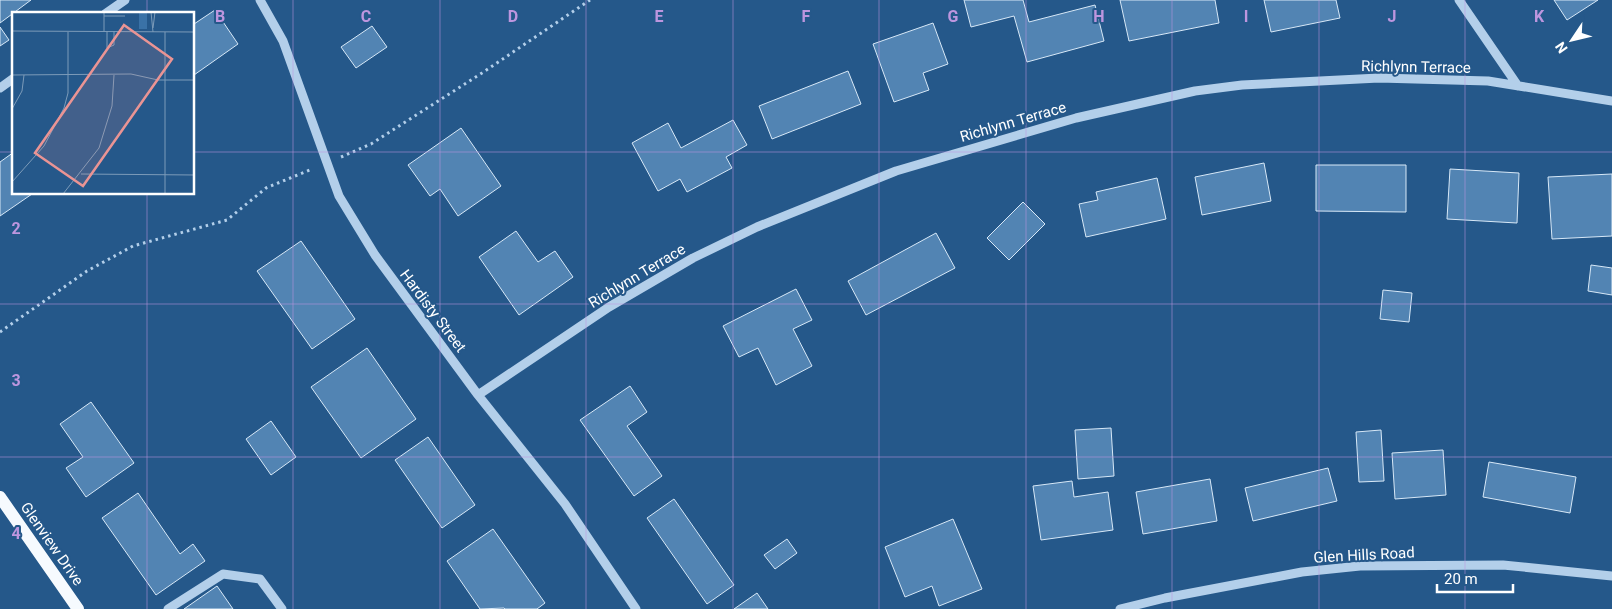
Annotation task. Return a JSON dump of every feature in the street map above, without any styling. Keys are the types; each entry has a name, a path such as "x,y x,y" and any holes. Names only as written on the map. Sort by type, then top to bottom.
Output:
{"main road":[{"name":"Glenview Drive","path":"0,497 78,609"}],"street":[{"path":"109,12 125,0"},
{"name":"Hardisty Street","path":"260,0 282,41 339,196 375,255 478,395 565,504 636,609"},
{"path":"1459,0 1518,86"},
{"name":"Richlynn Terrace","path":"478,395 609,308 693,258 757,227 905,168 1076,118 1195,91 1242,85 1379,78 1488,81 1612,101"},
{"path":"0,88 12,79"},
{"name":"Glen Hills Road","path":"1120,609 1165,598 1302,572 1360,566 1503,565 1612,576"},
{"path":"168,609 223,574 260,579 282,609"}],"path":[{"path":"0,332 86,271 133,246 227,220 266,188 371,144 482,73 590,0"}],"building":[{"path":"0,0 31,0 15,12 12,12 12,14 0,23"},
{"path":"964,0 1023,0 1029,22 1095,5 1104,41 1027,62 1014,16 971,27"},
{"path":"1120,0 1215,0 1219,23 1129,41"},
{"path":"1264,0 1336,0 1340,18 1271,32"},
{"path":"1554,0 1598,0 1567,20"},
{"path":"215,10 238,44 195,74 195,23"},
{"path":"933,23 948,64 923,73 929,90 894,102 873,44"},
{"path":"372,26 387,47 356,68 341,47"},
{"path":"0,27 9,40 0,46"},
{"path":"848,71 861,104 772,139 759,106"},
{"path":"733,120 747,145 726,157 732,168 687,192 680,179 658,191 632,143 668,123 681,148"},
{"path":"461,128 501,186 458,216 440,189 430,196 408,165"},
{"path":"12,153 12,195 31,195 0,216 0,162"},
{"path":"1264,163 1271,201 1202,215 1195,177"},
{"path":"1316,165 1406,165 1406,212 1316,211"},
{"path":"1450,169 1519,173 1517,223 1447,219"},
{"path":"1612,174 1612,236 1552,239 1548,177"},
{"path":"1157,178 1166,219 1086,237 1079,204 1098,200 1096,192"},
{"path":"1023,202 1045,224 1009,260 987,238"},
{"path":"516,231 538,262 555,251 573,277 519,315 479,257"},
{"path":"936,233 955,268 866,315 848,281"},
{"path":"301,241 355,319 312,349 257,271"},
{"path":"1591,265 1612,268 1612,295 1588,291"},
{"path":"796,289 812,320 793,329 812,366 776,385 758,348 739,357 723,326"},
{"path":"1383,290 1412,293 1409,322 1380,319"},
{"path":"367,348 416,419 361,458 311,387"},
{"path":"630,386 647,412 627,426 662,476 634,496 580,420"},
{"path":"91,402 134,463 86,497 66,468 83,457 60,424"},
{"path":"271,421 296,457 271,475 246,439"},
{"path":"1111,428 1114,476 1078,479 1075,430"},
{"path":"1381,430 1384,481 1359,482 1356,432"},
{"path":"428,437 475,505 442,528 395,460"},
{"path":"1443,450 1446,495 1395,499 1392,453"},
{"path":"1489,462 1576,477 1570,513 1483,497"},
{"path":"1328,468 1337,501 1253,521 1245,488"},
{"path":"1210,479 1217,521 1143,534 1136,492"},
{"path":"1072,481 1074,497 1108,492 1113,530 1041,540 1033,486"},
{"path":"138,493 180,554 193,544 205,561 156,595 102,518"},
{"path":"674,499 734,585 707,604 647,518"},
{"path":"953,519 982,589 939,606 932,586 905,597 885,547"},
{"path":"493,529 545,603 537,609 480,609 447,561"},
{"path":"787,539 797,553 775,569 764,555"},
{"path":"217,586 233,609 184,609"},
{"path":"757,593 768,609 734,609"}]}
